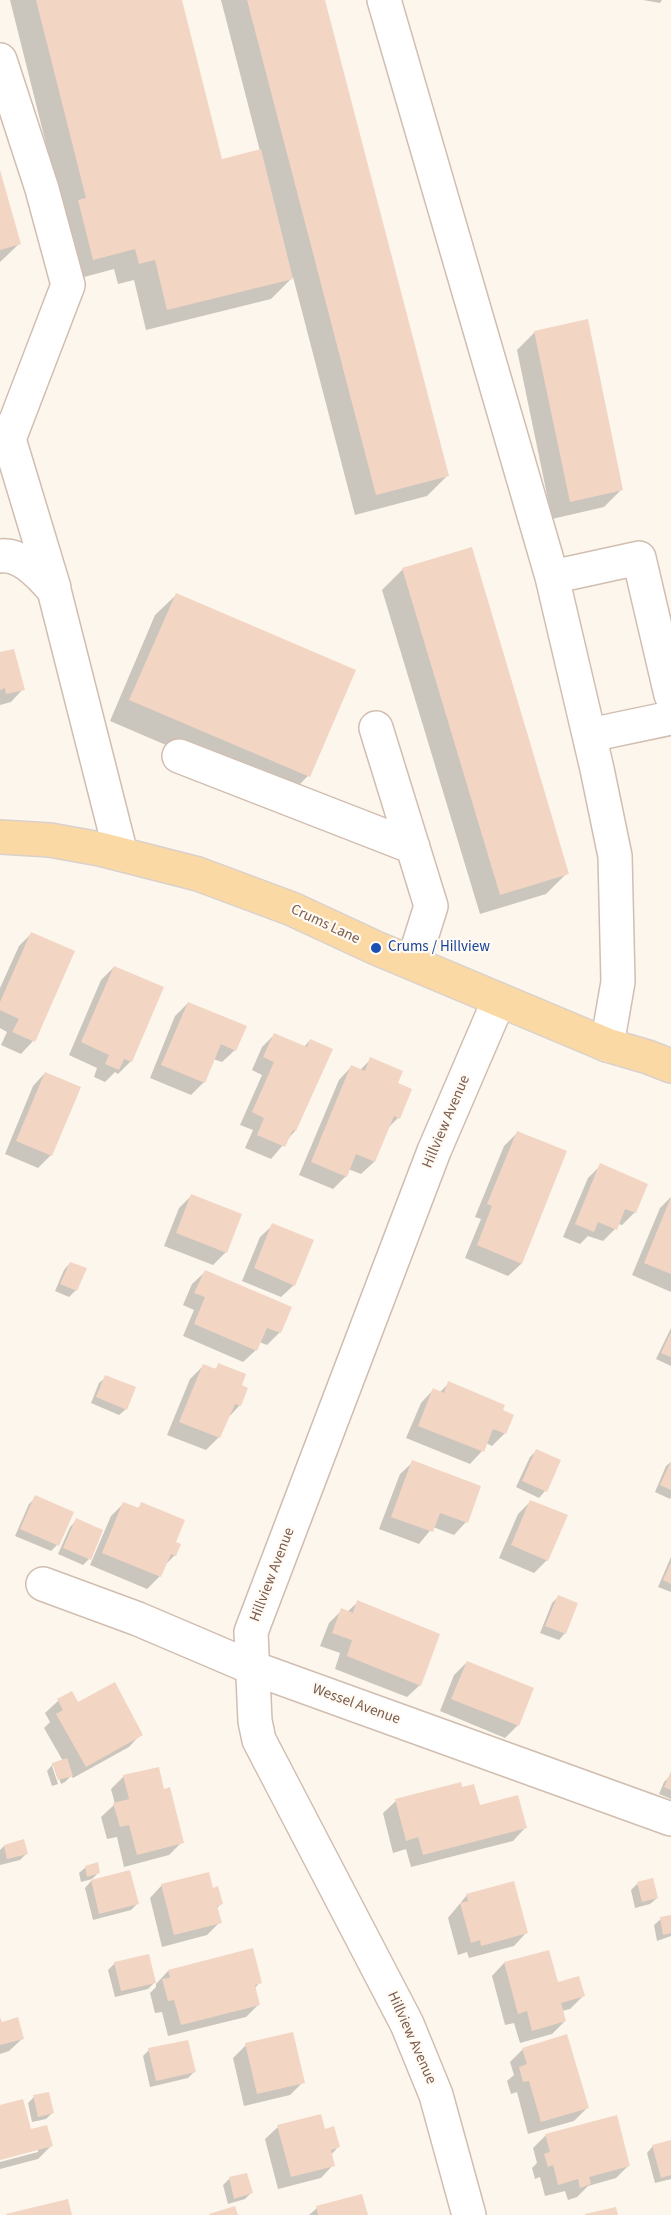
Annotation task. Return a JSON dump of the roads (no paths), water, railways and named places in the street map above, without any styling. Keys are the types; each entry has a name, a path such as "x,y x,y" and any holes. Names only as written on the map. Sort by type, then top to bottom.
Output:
{"main road":[{"name":"Crums Lane","path":"0,837 50,840 121,854 198,874 292,909 607,1045 671,1066"}],"street":[{"path":"384,0 552,577 590,735 615,856 618,982 607,1045"},
{"path":"0,60 42,189 68,285 5,435 54,590 121,854"},
{"path":"0,556 5,555 33,566 54,590"},
{"path":"552,577 639,558 671,694"},
{"path":"590,735 671,718"},
{"path":"376,728 431,906 413,963"},
{"path":"178,756 413,847"},
{"name":"Hillview Avenue","path":"469,2215 436,2095 407,2024 260,1740 255,1721 251,1632 434,1151 499,1000"},
{"name":"Wessel Avenue","path":"43,1584 138,1619 253,1668 671,1819"}],"place":[{"name":"Crums / Hillview","path":"376,948"}]}
